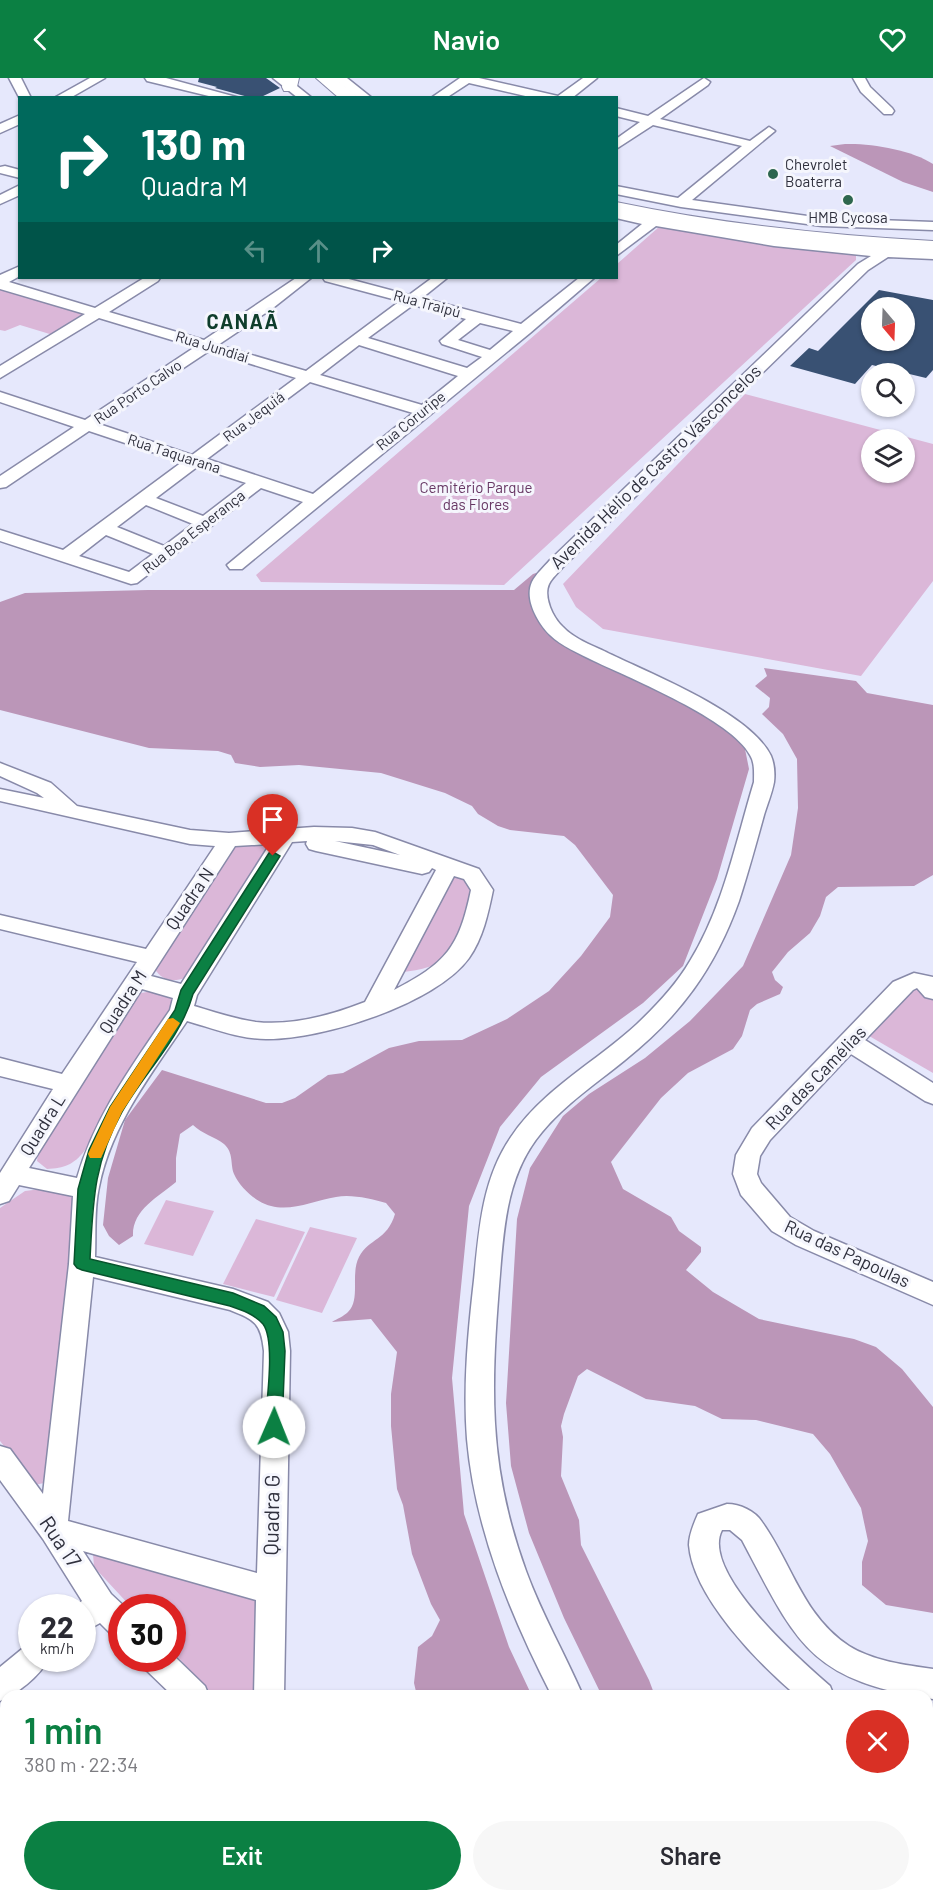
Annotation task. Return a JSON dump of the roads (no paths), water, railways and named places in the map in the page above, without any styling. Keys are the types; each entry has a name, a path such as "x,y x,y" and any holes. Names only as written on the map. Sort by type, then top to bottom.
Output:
{"highway":[{"path":"324,78 348,96"},
{"path":"290,80 320,96"},
{"path":"618,196 770,223 861,231 933,234"},
{"path":"618,208 656,219 800,237 933,247"}],"street":[{"path":"15,78 24,96"},
{"path":"64,96 99,78"},
{"path":"151,78 226,96"},
{"path":"187,96 220,78"},
{"path":"339,78 363,96"},
{"path":"565,96 591,78"},
{"path":"859,78 865,89 888,111"},
{"path":"440,96 468,79 544,96"},
{"path":"290,80 304,96"},
{"path":"618,144 704,82"},
{"path":"618,112 752,145"},
{"path":"0,129 18,120"},
{"path":"681,203 769,131"},
{"path":"5,170 18,173"},
{"path":"0,187 18,191"},
{"path":"618,190 681,203 822,222 933,226"},
{"path":"0,200 18,191"},
{"path":"618,214 656,219 738,237 864,259"},
{"path":"618,250 656,219"},
{"name":"Avenida Hélio de Castro Vasconcelos","path":"565,1690 548,1659 518,1590 488,1488 481,1441 479,1402 483,1313 491,1222 504,1177 518,1144 548,1107 644,1031 682,990 704,958 723,912 764,782 764,768 750,740 715,713 583,648 557,632 538,601 539,586 556,564 864,259 884,253 933,255"},
{"path":"0,282 18,271"},
{"name":"Rua Porto Calvo","path":"0,483 88,426 303,279"},
{"name":"Rua Traipú","path":"334,279 525,330"},
{"name":"Rua Jequiá","path":"67,556 439,279"},
{"name":"Rua Coruripe","path":"236,565 586,279"},
{"path":"0,373 149,280"},
{"name":"Rua Jundiaí","path":"0,282 424,411"},
{"path":"478,317 447,341 492,355"},
{"path":"358,340 469,374"},
{"name":"Rua Taquarana","path":"0,397 314,500"},
{"name":"Rua Boa Esperança","path":"67,556 129,579 167,553 258,482"},
{"path":"144,499 206,523"},
{"path":"104,528 167,553"},
{"path":"0,535 67,556"},
{"path":"0,769 44,788 71,810"},
{"path":"0,795 189,837 229,840 259,836 352,835 401,847 446,869"},
{"path":"138,980 184,1002 263,1031 290,1031 373,1008 399,998 430,981 460,954 478,910 482,890 472,874 284,838 259,836"},
{"path":"270,1590 53,1530 82,1264 86,1189 97,1150 116,1110 284,838"},
{"name":"Quadra N","path":"150,958 229,840"},
{"path":"373,1008 446,869"},
{"name":"Quadra M","path":"0,921 150,958 138,980 68,1084"},
{"name":"Rua das Camélias","path":"765,1208 750,1188 745,1174 748,1155 761,1134 906,984 914,980 921,981 928,984 933,991"},
{"path":"851,1042 933,1095"},
{"name":"Quadra L","path":"0,1067 68,1084 6,1184"},
{"path":"6,1184 86,1189"},
{"name":"Rua das Papoulas","path":"765,1208 781,1224 805,1238 933,1294"},
{"name":"Quadra G","path":"82,1264 233,1300 259,1310 270,1321 275,1332 277,1351 269,1690"},
{"name":"Rua 17","path":"0,1458 53,1530 102,1616"},
{"path":"812,1690 761,1643 740,1618 718,1583 706,1557 704,1538 708,1523 731,1516 742,1520 752,1532 798,1614 816,1636 838,1656 898,1679 933,1684"},
{"path":"0,1686 18,1671"},
{"path":"169,1672 188,1690"}],"place":[{"name":"Chevrolet Boaterra","path":"773,174"},
{"name":"HMB Cycosa","path":"848,200"}],"district":[{"name":"CANAÃ","path":"243,322"}],"park label":[{"name":"Cemitério Parque das Flores","path":"476,496"}]}
